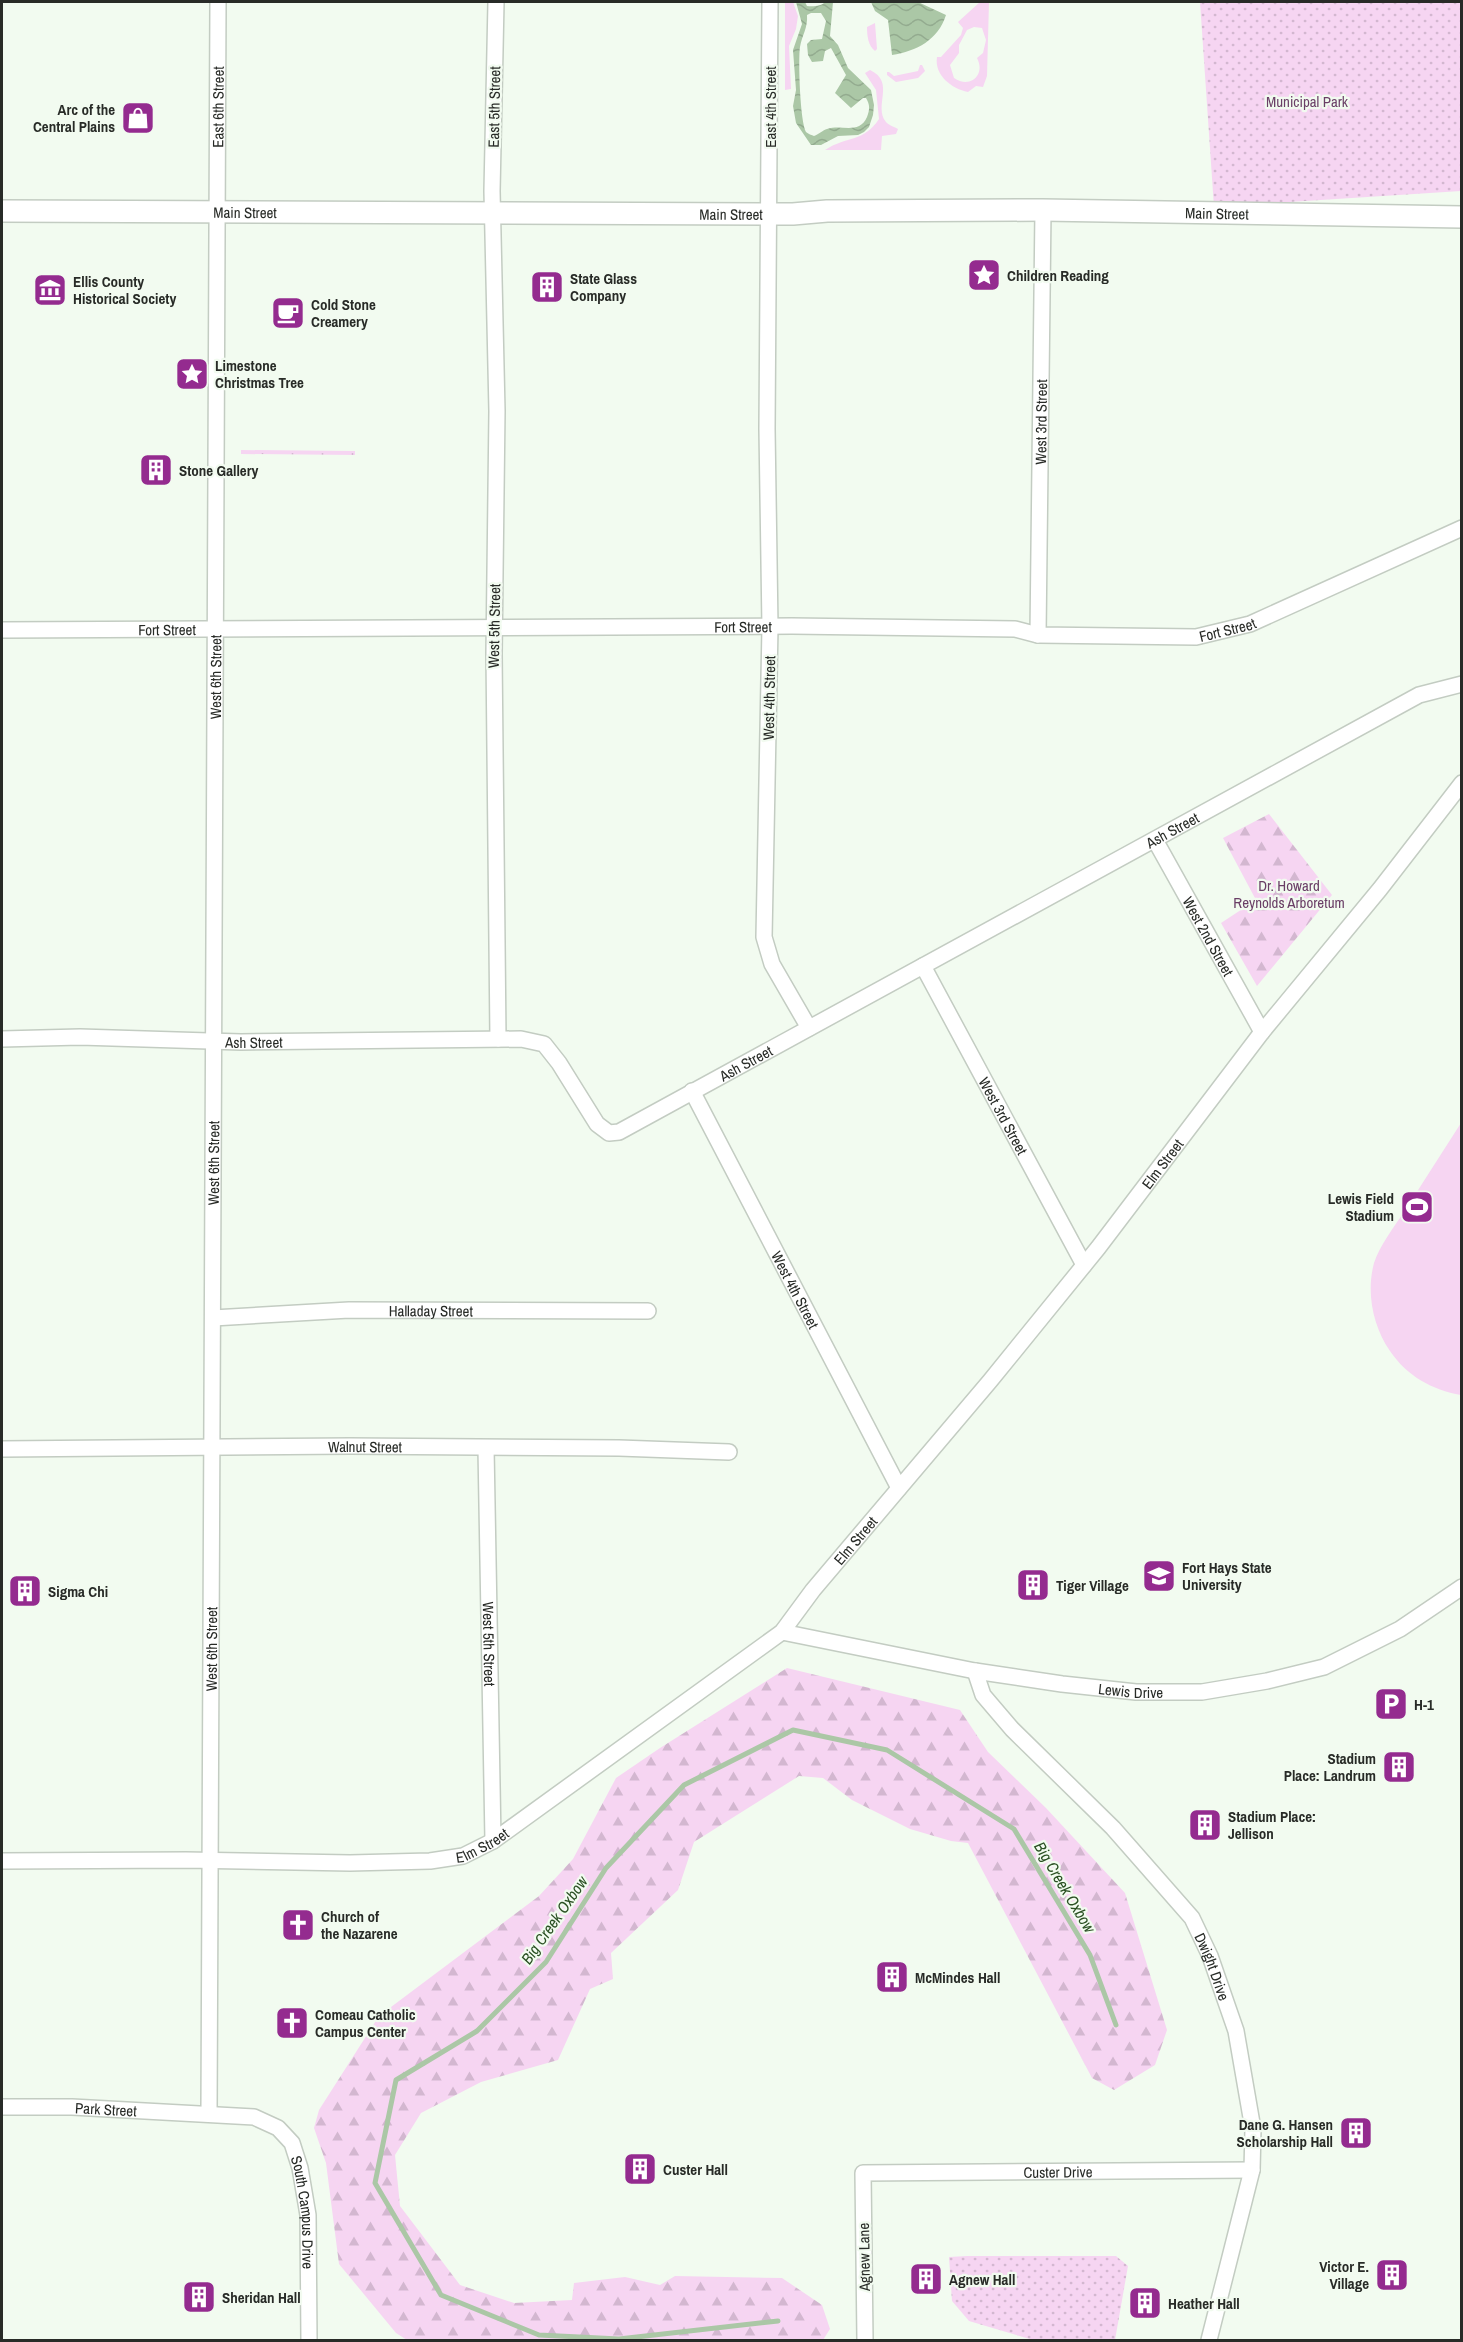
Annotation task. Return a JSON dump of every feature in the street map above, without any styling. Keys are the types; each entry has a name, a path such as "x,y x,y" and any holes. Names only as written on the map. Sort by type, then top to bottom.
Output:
{"street":[{"name":"East 6th Street","path":"218,211 219,2"},
{"name":"East 5th Street","path":"494,213 496,2"},
{"name":"East 4th Street","path":"769,213 770,2"},
{"name":"Main Street","path":"2,211 769,213 1043,210 1461,217"},
{"name":"West 3rd Street","path":"1038,635 1043,210"},
{"name":"West 6th Street","path":"209,2114 218,211"},
{"name":"West 5th Street","path":"494,213 497,411 494,629 498,1039"},
{"name":"West 4th Street","path":"769,213 767,429 770,627 764,937 772,964 809,1028"},
{"name":"Fort Street","path":"2,630 770,627 1015,629 1038,635 1196,637 1250,624 1461,528"},
{"name":"Ash Street","path":"2,1039 80,1037 215,1041 521,1039 544,1044 560,1063 597,1124 609,1133 619,1132 1419,695 1461,684"},
{"name":"Elm Street","path":"2,1862 350,1863 430,1861 463,1856 493,1840 782,1632 813,1590 1084,1265 1262,1032 1380,889 1461,783"},
{"name":"West 2nd Street","path":"1155,840 1262,1032"},
{"name":"West 3rd Street","path":"923,966 1084,1265"},
{"name":"West 4th Street","path":"692,1091 899,1488"},
{"name":"Halladay Street","path":"213,1318 349,1310 648,1311"},
{"name":"Walnut Street","path":"2,1449 350,1446 619,1448 729,1452"},
{"name":"West 5th Street","path":"486,1448 493,1840"},
{"name":"Lewis Drive","path":"782,1632 975,1671 1062,1684 1136,1692 1202,1692 1324,1667 1400,1629 1461,1587"},
{"name":"Dwight Drive","path":"975,1671 983,1695 1012,1729 1113,1828 1192,1918 1210,1956 1236,2031 1253,2129 1252,2170 1209,2340"},
{"name":"Park Street","path":"2,2107 72,2107 209,2114"},
{"name":"South Campus Drive","path":"209,2114 254,2117 278,2128 292,2143 300,2169 308,2215 309,2340"},
{"name":"Custer Drive","path":"863,2173 1252,2170"},
{"name":"Agnew Lane","path":"863,2173 865,2340"}],"green space":[{"path":"785,2 793,2 798,16 796,29 789,46 791,89 785,90"},
{"path":"980,2 989,2 987,76 983,87 976,86 968,92 956,88 945,80 937,64 937,57 941,57 961,35 963,28 958,22","holes":["974,27 982,28 986,40 983,53 977,58 978,75 971,81 960,81 954,78 950,65 959,53 959,45 967,30"]},
{"name":"Municipal Park","path":"1200,2 1461,2 1461,191 1214,207"},
{"path":"875,23 877,49 875,51 869,43 867,27"},
{"path":"920,65 925,71 918,78 896,82 887,75 887,72 894,76 918,71"},
{"path":"870,70 882,81 883,116 887,123 898,129 896,134 882,136 881,150 825,150 867,132 879,119 876,90 865,73"},
{"path":"241,450 355,451 355,455 241,454"},
{"name":"Dr. Howard Reynolds Arboretum","path":"1269,814 1332,895 1257,986 1221,923 1256,900 1223,838"},
{"path":"1461,1123 1461,1395 1430,1385 1412,1375 1397,1360 1384,1341 1375,1320 1371,1286 1374,1263 1380,1250"},
{"path":"787,1668 960,1710 988,1752 1046,1808 1125,1893 1167,2030 1155,2065 1114,2090 1092,2078 968,1843 951,1841 910,1829 852,1800 823,1778 799,1776 694,1842 678,1890 611,1953 613,1979 590,1989 558,2060 481,2082 421,2113 395,2155 400,2206 460,2285 514,2303 572,2300 574,2283 625,2277 660,2285 675,2276 782,2278 822,2305 830,2329 823,2340 407,2340 396,2333 339,2264 326,2163 314,2128 319,2110 379,2016 539,1896 573,1859 616,1778"},
{"path":"1116,2256 1128,2266 1115,2340 1033,2340 969,2321 952,2301 949,2257"}],"water":[{"path":"796,2 805,2 807,6 812,6 833,2 830,36 838,45 848,68 871,90 873,115 869,127 864,132 858,135 838,136 821,145 811,145 796,123 793,106 796,90 793,50 802,24","holes":["821,13 826,21 822,39 811,40 807,44 808,55 812,62 823,61 825,51 831,48 846,75 835,93 851,108 866,98 869,109 867,117 859,126 827,129 814,136 806,132 802,117 799,54 807,24 807,15"]},
{"path":"871,2 918,2 946,15 932,38 910,51 892,55 888,20 875,11"}],"waterway":[{"name":"Big Creek Oxbow","path":"778,2321 619,2339 539,2335 441,2295 375,2183 396,2080 477,2031 546,1962 606,1868 684,1785 793,1730 887,1750 1014,1829 1090,1955 1116,2025"}],"place":[{"name":"Arc of the Central Plains","path":"138,118"},
{"name":"Children Reading","path":"984,275"},
{"name":"State Glass Company","path":"547,287"},
{"name":"Ellis County Historical Society","path":"50,290"},
{"name":"Cold Stone Creamery","path":"288,313"},
{"name":"Limestone Christmas Tree","path":"192,374"},
{"name":"Stone Gallery","path":"156,470"},
{"name":"Lewis Field Stadium","path":"1417,1207"},
{"name":"Fort Hays State University","path":"1159,1576"},
{"name":"Tiger Village","path":"1033,1585"},
{"name":"Sigma Chi","path":"25,1591"},
{"name":"H-1","path":"1391,1704"},
{"name":"Stadium Place: Landrum","path":"1399,1767"},
{"name":"Stadium Place: Jellison","path":"1205,1825"},
{"name":"Church of the Nazarene","path":"298,1925"},
{"name":"McMindes Hall","path":"892,1977"},
{"name":"Comeau Catholic Campus Center","path":"292,2023"},
{"name":"Dane G. Hansen Scholarship Hall","path":"1356,2133"},
{"name":"Custer Hall","path":"640,2169"},
{"name":"Victor E. Village","path":"1392,2275"},
{"name":"Agnew Hall","path":"926,2279"},
{"name":"Sheridan Hall","path":"199,2297"},
{"name":"Heather Hall","path":"1145,2303"}]}
